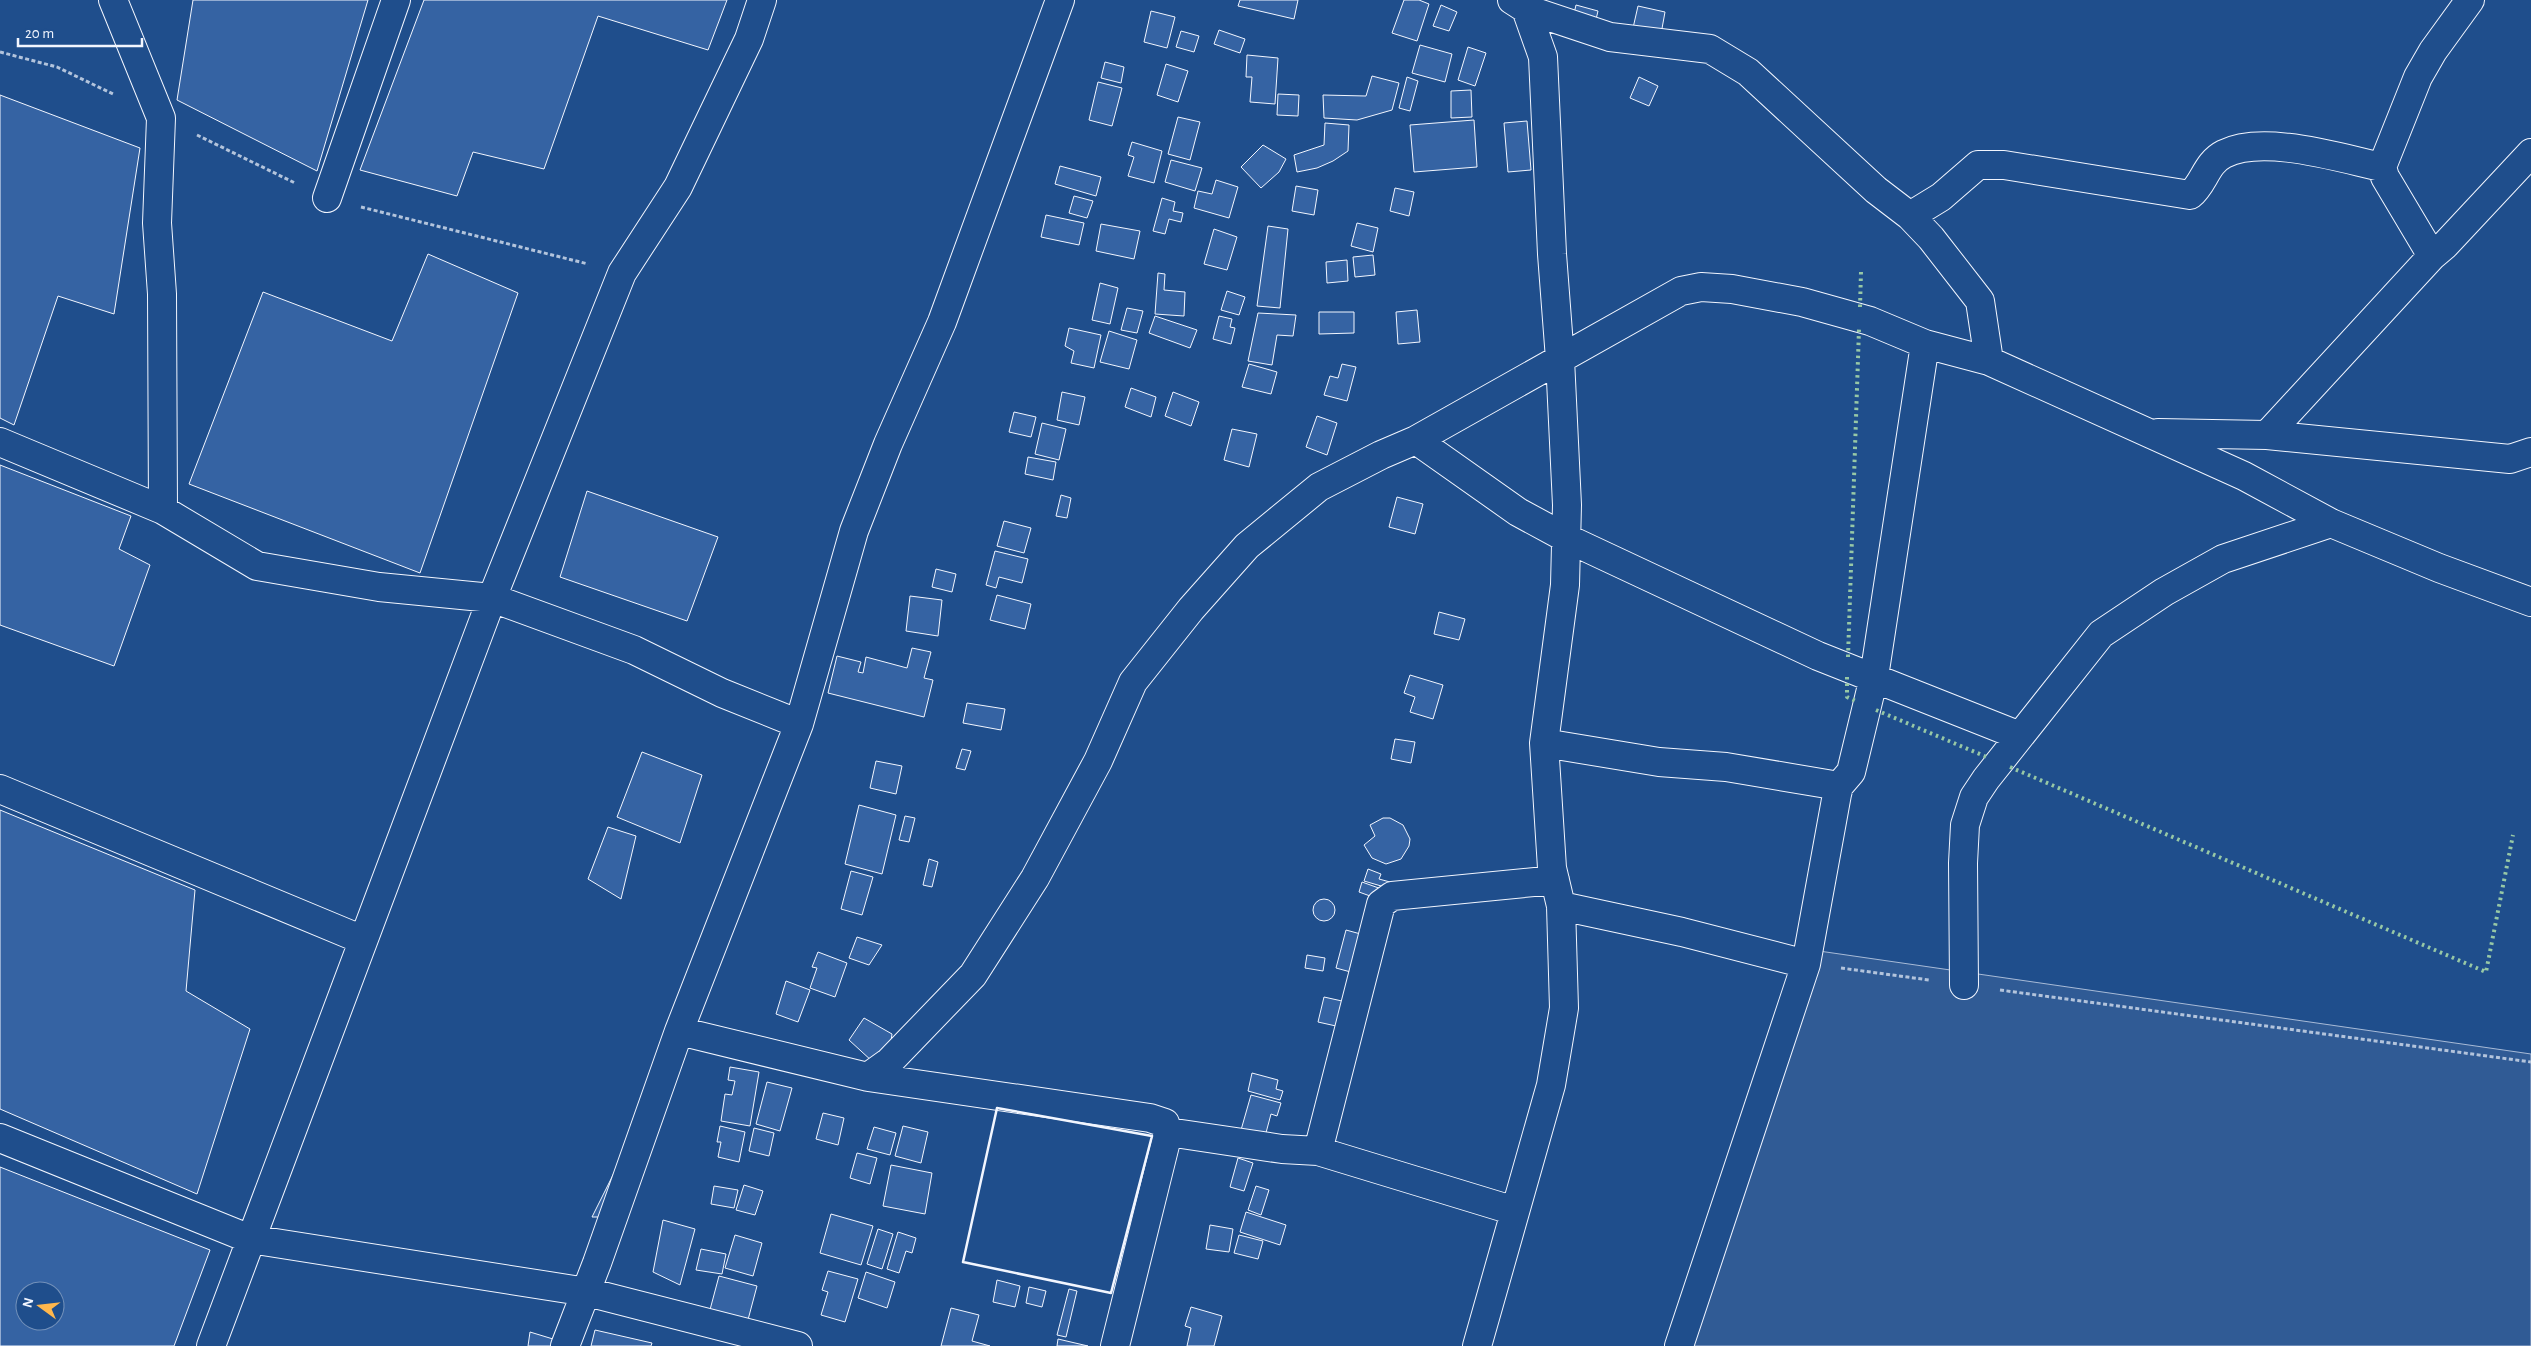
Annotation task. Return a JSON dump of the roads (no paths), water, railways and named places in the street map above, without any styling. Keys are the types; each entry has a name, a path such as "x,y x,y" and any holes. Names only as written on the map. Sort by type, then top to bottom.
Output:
{"street":[{"path":"113,0 161,118 157,223 162,294 163,510"},
{"path":"327,198 396,0"},
{"path":"211,1346 492,598 622,273 678,187 749,39 762,0"},
{"path":"565,1346 587,1292 680,1031 799,724 854,531 888,444 942,322 1060,0"},
{"path":"2432,256 2385,178 2382,167 2418,77 2433,51 2470,0"},
{"path":"1519,5 1610,37 1710,50 1748,72 1876,190 1910,216 1931,238 1980,301 1989,361"},
{"path":"1477,1346 1551,1085 1564,1008 1561,906 1552,868 1544,744 1566,585 1567,505 1560,360 1552,254 1543,56 1519,5"},
{"path":"1910,216 1941,197 1978,165 2004,164 2190,195 2196,190 2210,166 2223,154 2242,149 2275,145 2382,167"},
{"path":"2267,435 2432,256 2445,245 2531,153"},
{"path":"868,1077 889,1062 973,975 1035,878 1098,761 1133,682 1191,609 1247,546 1319,487 1382,454 1416,440 1681,292 1701,287 1732,289 1802,302 1870,321 1925,344 1989,361 2244,476 2331,523 2439,568 2531,602"},
{"path":"1679,1346 1806,964 1839,786 1851,772 1874,677 1925,344"},
{"path":"2145,432 2267,435 2510,459 2531,452"},
{"path":"1416,440 1518,512 1566,538 1818,656 2020,736"},
{"path":"0,442 163,510 257,566 380,587 492,598 634,650 722,693 799,724"},
{"path":"1964,985 1963,863 1965,825 1974,797 2101,634 2164,592 2223,559 2331,523"},
{"path":"1544,744 1659,762 1726,766 1839,786"},
{"path":"0,789 363,940"},
{"path":"1318,1151 1381,904 1392,896 1555,880"},
{"path":"1561,906 1682,932 1806,964"},
{"path":"680,1031 868,1077 1150,1118 1165,1123 1168,1132 1115,1346"},
{"path":"1168,1132 1282,1149 1318,1151 1515,1211"},
{"path":"0,1138 250,1239 587,1292 798,1346"}]}
